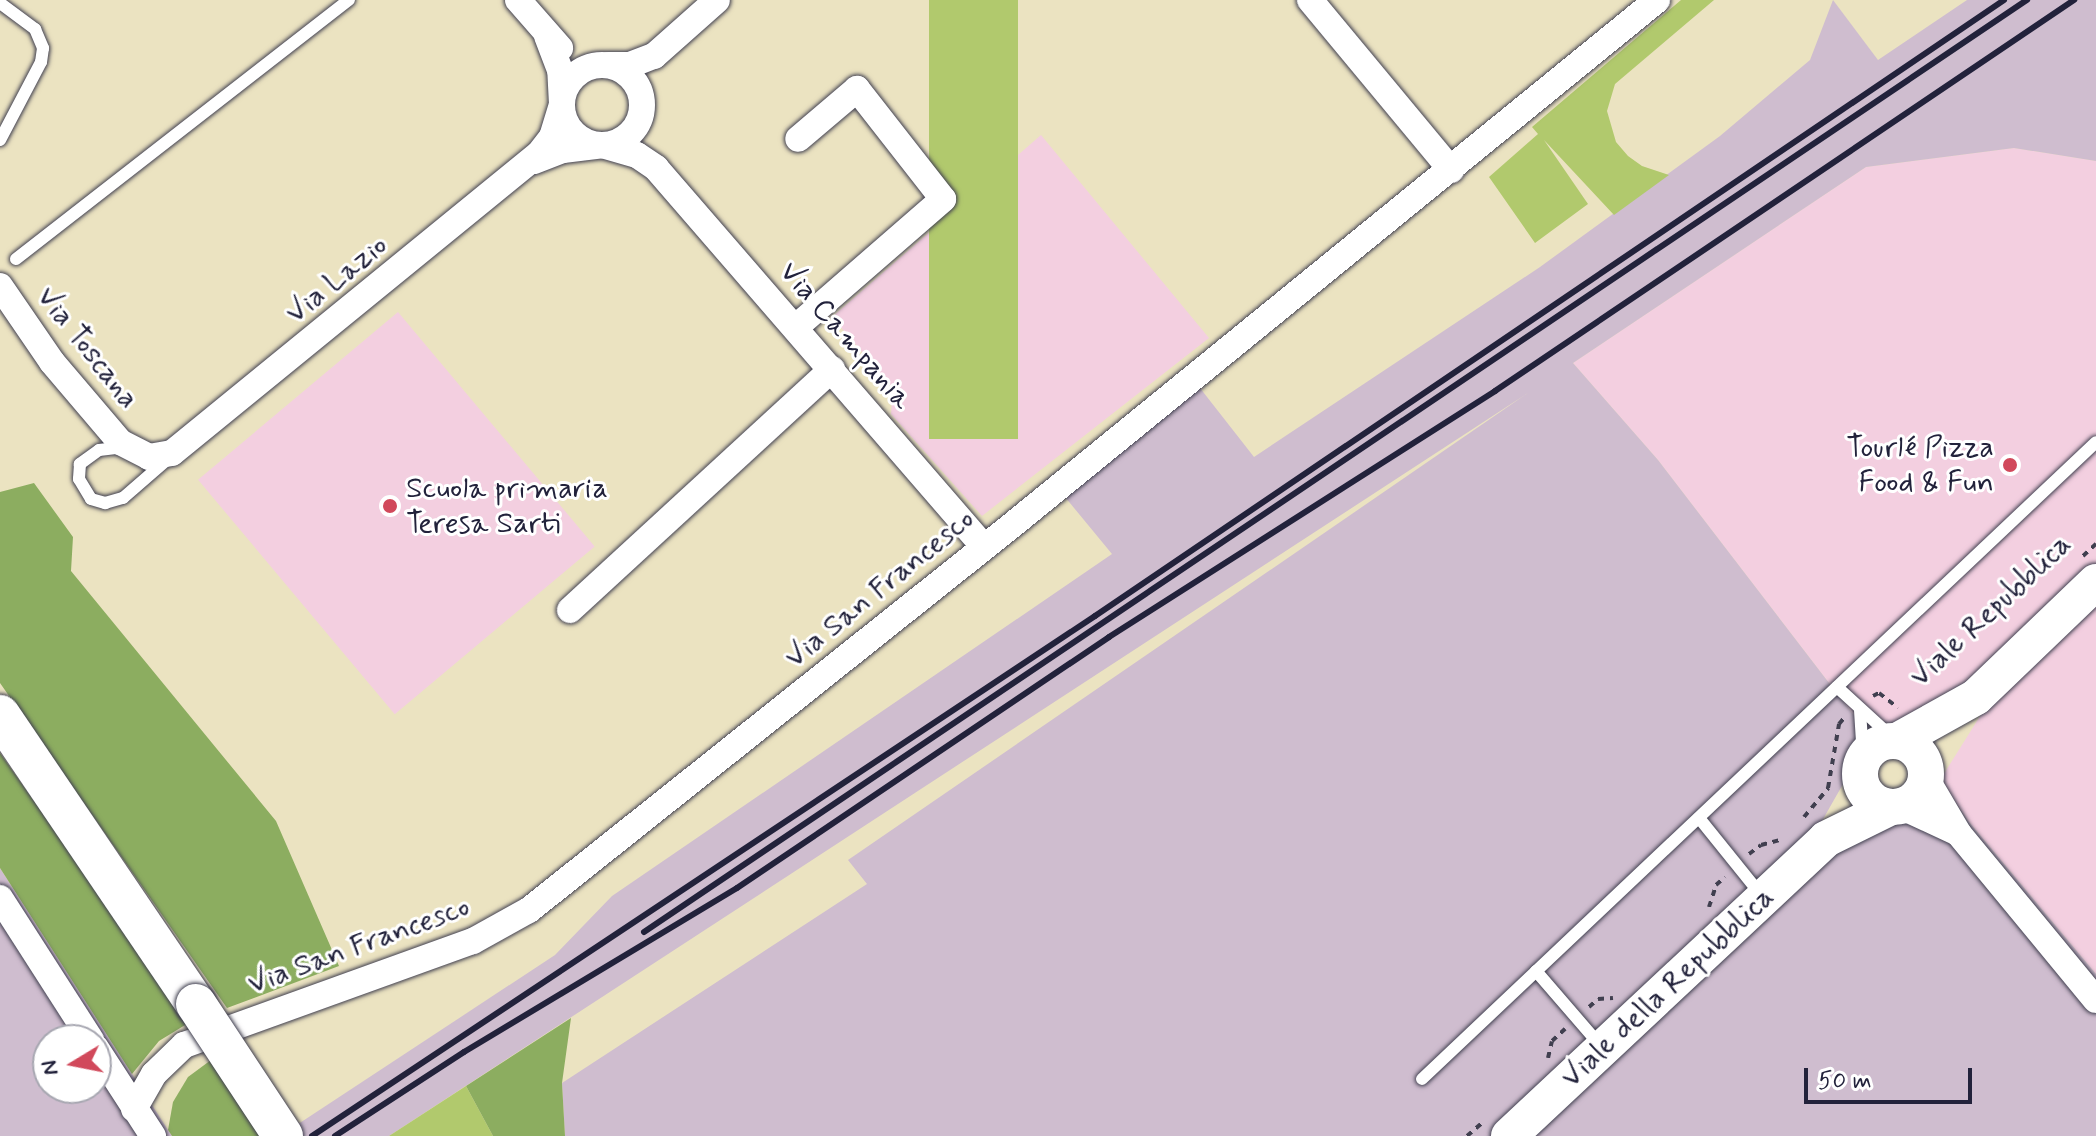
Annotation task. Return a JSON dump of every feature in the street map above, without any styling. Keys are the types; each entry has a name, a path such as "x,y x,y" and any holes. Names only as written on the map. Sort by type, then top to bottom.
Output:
{"main road":[{"path":"0,715 283,1136"}],"street":[{"path":"518,0 547,36 575,57 630,76 638,88 642,107"},
{"path":"562,104 565,90 574,76 586,68 630,65 659,51 717,0"},
{"path":"1310,0 1451,170"},
{"name":"Via San Francesco","path":"134,1109 154,1074 184,1045 473,941 519,918 984,547 1657,0"},
{"path":"547,36 560,70 565,120 573,132 586,141 602,145 618,141 631,133 642,107 645,81 659,51"},
{"path":"796,327 943,199 857,89 798,139"},
{"name":"Via Lazio","path":"126,447 149,457 165,456 183,446 531,163 552,137 562,104"},
{"name":"Via Campania","path":"642,107 645,139 656,168"},
{"name":"Via Lazio","path":"531,163 563,150 602,145"},
{"name":"Via Campania","path":"602,145 637,155 656,168 984,547"},
{"name":"Via Toscana","path":"0,286 41,348 126,447"},
{"path":"570,610 832,369"},
{"name":"Viale della Repubblica","path":"1812,830 1896,808 1918,796 1976,697 2084,574"},
{"name":"Viale della Repubblica","path":"1498,1126 1604,1049 1763,898 1877,745 1903,725 1976,697"},
{"path":"1903,725 1922,758 1926,778 1959,834 2096,1000"},
{"path":"1861,764 1860,781 1870,799 1959,834"},
{"path":"0,898 81,1024"},
{"path":"112,1074 153,1136"}],"lane":[{"path":"16,259 349,0"},
{"path":"0,3 35,29 43,48 41,62 0,140"},
{"path":"1422,1079 2096,442"},
{"name":"Via Lazio","path":"126,447 99,450 80,464 79,479 91,499 105,503 123,498 183,446"},
{"path":"1837,687 1858,708 1903,725"},
{"path":"1858,708 1861,764"},
{"path":"1699,818 1763,898"},
{"path":"1536,971 1604,1049"}],"path":[{"name":"Viale Repubblica","path":"2084,574 2096,544"},
{"name":"Viale Repubblica","path":"1858,708 1879,693 1903,725"},
{"path":"1812,830 1820,802 1828,788 1839,724 1858,708"},
{"path":"1699,916 1709,906 1716,885 1737,865 1754,849 1778,842 1788,832"},
{"path":"1546,1061 1552,1041 1598,999 1617,995"},
{"path":"1467,1136 1498,1126"}],"shaded area":[{"path":"1833,0 1878,60 1967,0 2096,0 2096,161 2014,148 1866,167 1573,363 1658,460 1872,739 1853,756 1847,777 1818,828 1492,1136 565,1136 562,1083 867,884 848,860 1528,393 389,1136 280,1136 555,955 612,896 1112,554 1065,497 1200,388 1254,457 1540,267 1720,136 1810,60"},
{"path":"1041,135 1209,338 982,516 891,414 893,388 832,317"},
{"path":"2014,148 2096,161 2096,567 1968,689 1897,730 1872,739 1658,460 1573,363 1866,167"},
{"name":"Scuola primaria Teresa Sarti","path":"398,312 595,546 395,714 198,480"},
{"path":"2096,602 2096,974 1969,822 1940,780 1987,705"},
{"path":"1940,780 1969,822 2096,974 2096,1136 1527,1136 1836,849 1922,805"},
{"path":"0,868 100,1024 32,1024 32,1104 112,1104 112,1043 172,1136 0,1136"}],"green space":[{"path":"929,0 1018,0 1018,439 929,439"},
{"path":"1681,0 1714,0 1615,84 1607,111 1616,142 1628,156 1642,166 1669,175 1614,215 1544,140 1588,204 1535,243 1489,177 1538,134 1532,127"},
{"path":"34,483 73,537 71,571 276,821 339,966 227,1008 0,683 0,492"},
{"path":"0,753 190,1022 159,1041 132,1074 112,1043 112,1024 100,1024 0,868"},
{"path":"571,1018 562,1083 565,1136 493,1136 466,1086"},
{"path":"211,1060 261,1136 172,1136 168,1130 173,1102 188,1077"},
{"path":"466,1086 493,1136 389,1136"}],"railway":[{"path":"312,1136 1095,616 2004,0"},
{"path":"644,932 2027,0"},
{"path":"335,1136 464,1052 737,888 1109,637 1495,391 2074,0"}],"place":[{"name":"Tourlé Pizza Food & Fun","path":"2010,465"},
{"name":"Scuola primaria Teresa Sarti","path":"390,506"}]}
